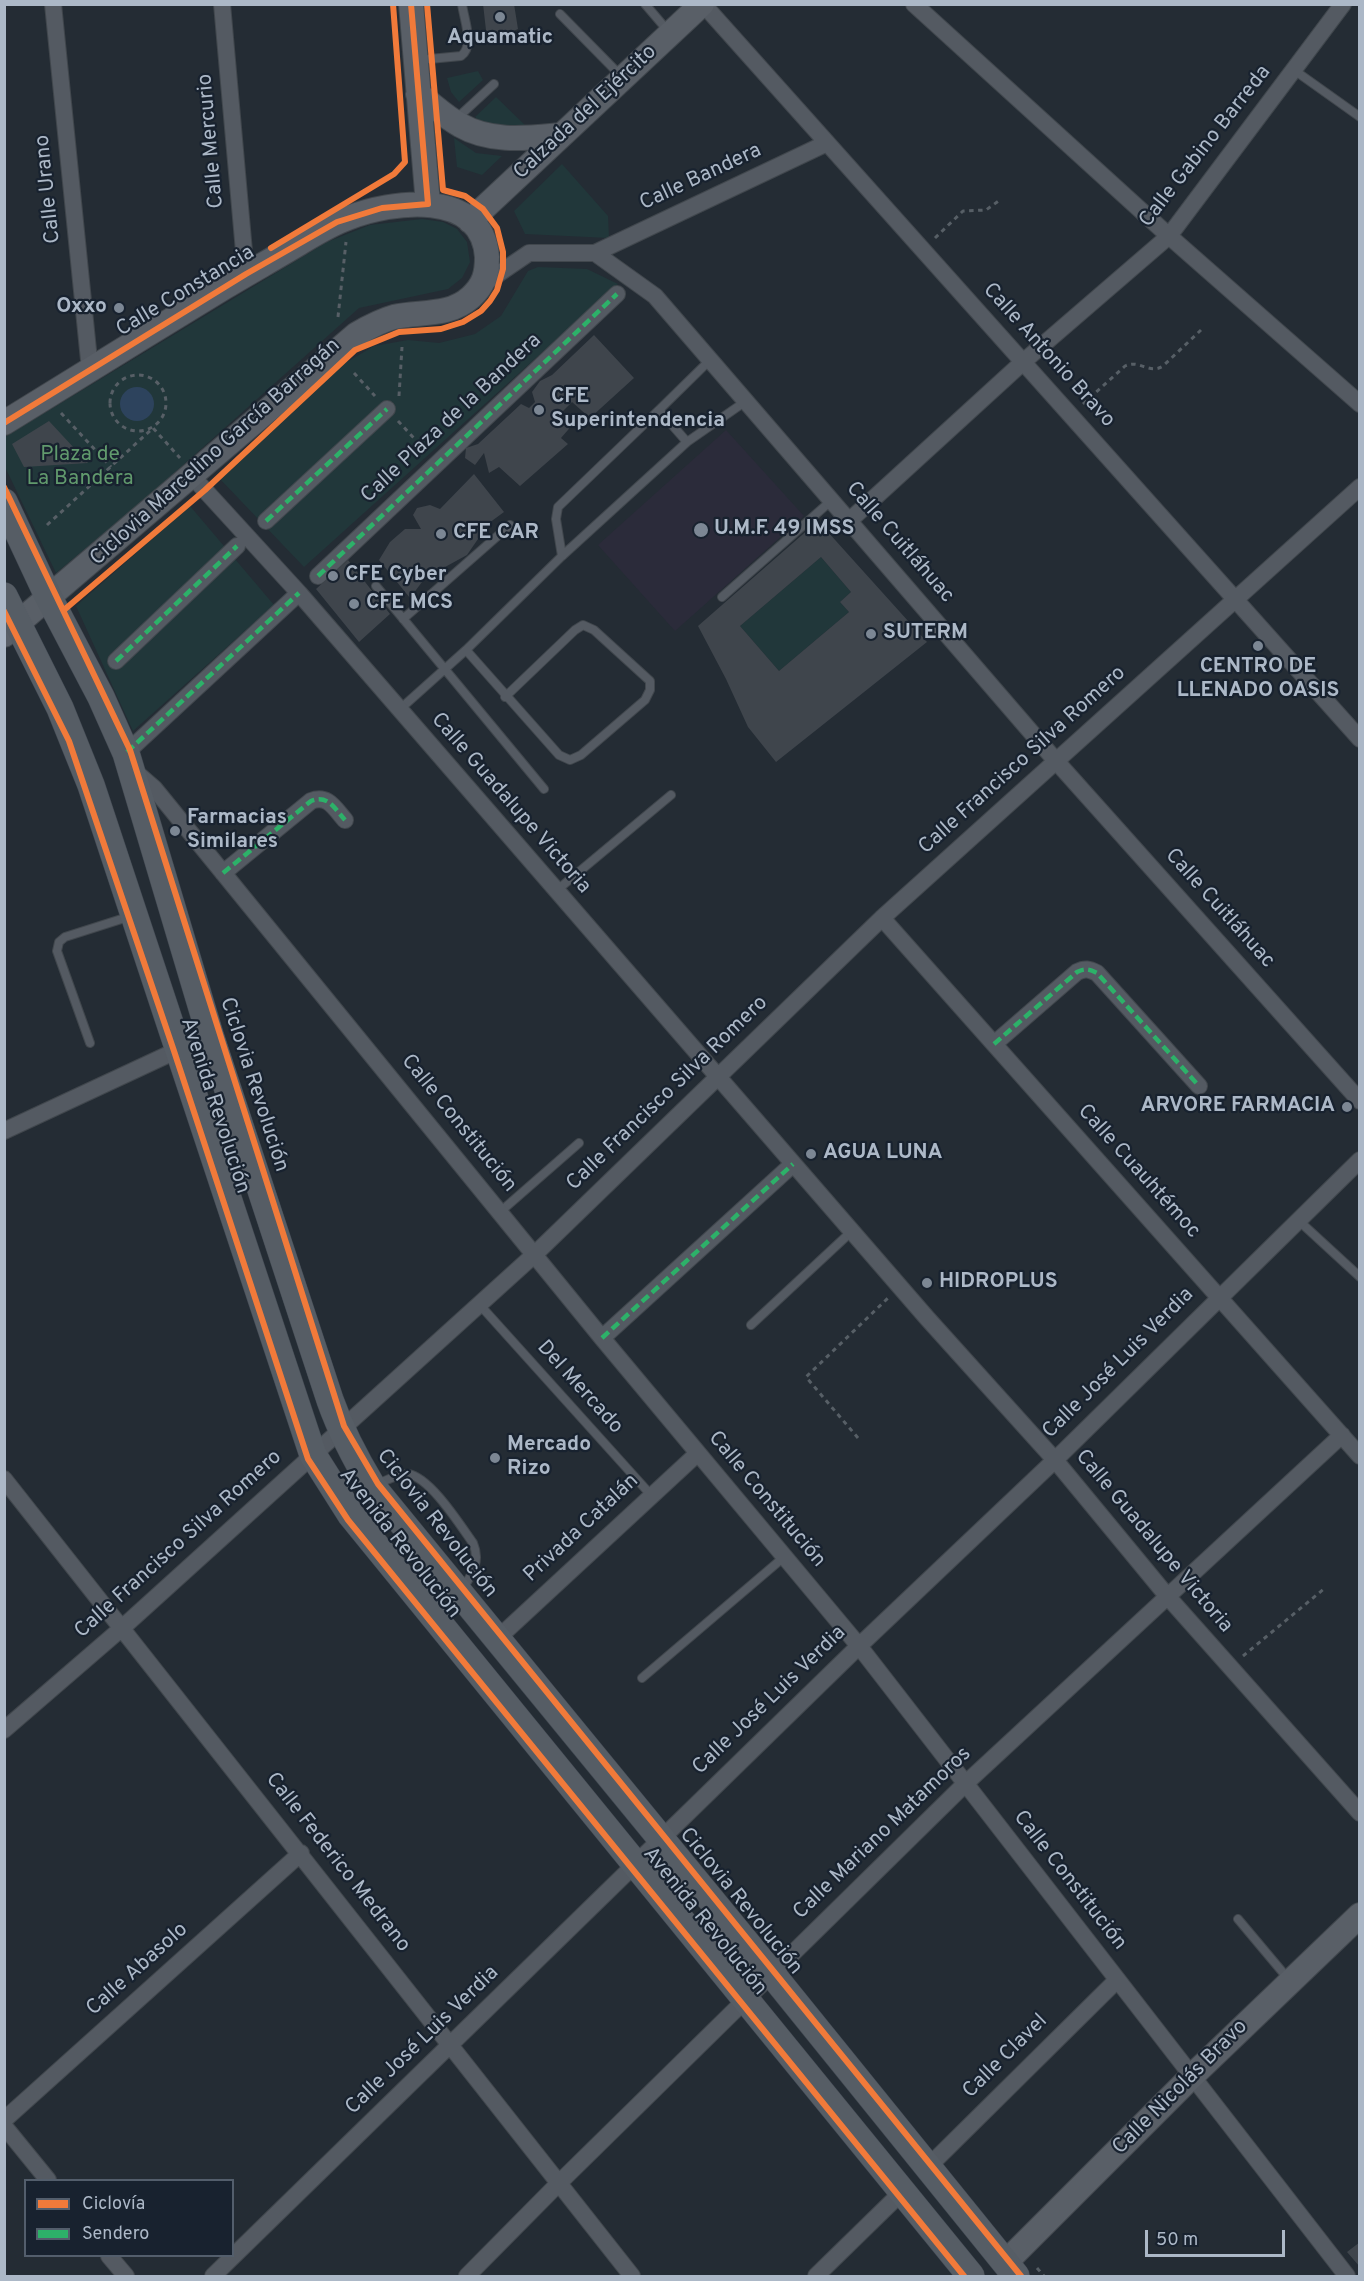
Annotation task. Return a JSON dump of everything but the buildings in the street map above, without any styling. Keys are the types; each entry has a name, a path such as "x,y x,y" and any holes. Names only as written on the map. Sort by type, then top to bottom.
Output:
{"main road":[{"path":"11,629 186,467 357,334 374,324 396,317 441,312 456,307 469,299 482,285 486,275 486,253 478,230 470,221 443,207 428,204 411,4"},
{"name":"Calzada del Ejército","path":"470,221 703,4"},
{"path":"418,94 454,121 485,135 515,140 561,135"},
{"name":"Calle Constancia","path":"4,423 246,274 347,218 382,207 428,204"},
{"name":"Avenida Revolución","path":"4,502 48,596 100,697 128,761 210,1035 341,1429 372,1486 928,2167 1014,2263"},
{"name":"Avenida Revolución","path":"4,596 11,629 73,737 313,1455 351,1515 971,2277"},
{"name":"Calle Nicolás Bravo","path":"1014,2263 1192,2076 1359,1915"}],"street":[{"name":"Calle Urano","path":"53,4 90,370"},
{"name":"Calle Mercurio","path":"222,4 246,274"},
{"name":"Calle Antonio Bravo","path":"703,4 1359,739"},
{"path":"914,4 1169,236 1359,404"},
{"name":"Calle Gabino Barreda","path":"849,521 1023,362 1169,236 1343,4"},
{"name":"Calle Bandera","path":"595,253 827,143"},
{"path":"482,285 529,253 595,253"},
{"name":"Calle Cuitláhuac","path":"595,253 655,296 1056,760 1359,1101"},
{"name":"Calle Plaza de la Bandera","path":"318,576 617,294"},
{"path":"266,521 393,404"},
{"name":"Calle Guadalupe Victoria","path":"186,467 299,593 900,1287 1055,1461 1168,1597 1359,1813"},
{"name":"Calle Francisco Silva Romero","path":"4,1730 122,1628 535,1254 882,918 1359,487"},
{"path":"116,661 237,546"},
{"path":"128,761 299,593"},
{"name":"Calle Constitución","path":"128,761 154,788 602,1338 859,1646 1347,2277"},
{"path":"223,873 311,801 318,798 325,799 345,820"},
{"name":"Calle Cuauhtémoc","path":"882,918 1359,1456"},
{"path":"994,1044 1077,972 1090,969 1199,1086"},
{"path":"4,1131 210,1035"},
{"name":"Calle José Luis Verdia","path":"234,2257 859,1646 1055,1461 1219,1296 1359,1160"},
{"path":"602,1338 793,1164"},
{"name":"Calle Mariano Matamoros","path":"467,2277 558,2184 965,1784 1342,1436"},
{"name":"Privada Catalán","path":"497,1639 698,1453"},
{"name":"Calle Federico Medrano","path":"4,1479 301,1853 632,2277"},
{"name":"Calle Abasolo","path":"4,2120 301,1853"},
{"name":"Calle Clavel","path":"928,2167 1117,1980"},
{"path":"4,2126 46,2179"},
{"path":"816,2277 902,2192"},
{"path":"110,2257 126,2277"},
{"name":"Calle José Luis Verdia","path":"213,2277 234,2257"}],"lane":[{"path":"416,60 461,56 466,52 468,46 462,4"},
{"path":"645,4 671,34"},
{"path":"560,14 623,78"},
{"path":"1294,70 1359,117"},
{"path":"454,121 494,84"},
{"path":"562,556 556,519 558,507 710,360"},
{"path":"399,710 687,442 746,401"},
{"path":"659,410 687,442"},
{"path":"722,597 832,500"},
{"path":"403,619 510,525"},
{"path":"376,586 544,789"},
{"path":"466,650 505,697 559,755 570,760 581,755 645,700 650,690 650,681 594,630 583,625 505,697"},
{"path":"556,891 671,795"},
{"path":"90,1043 57,951 59,942 65,937 134,915"},
{"path":"500,1212 579,1143"},
{"path":"1298,1219 1359,1277"},
{"path":"751,1325 852,1231"},
{"name":"Del Mercado","path":"479,1304 651,1495"},
{"path":"372,1486 406,1474 417,1476 428,1485 473,1542 478,1553 477,1564 460,1593"},
{"path":"642,1678 784,1557"},
{"path":"1238,1919 1290,1981"}],"path":[{"path":"923,251 963,211 986,210 1000,200"},
{"path":"338,317 347,234"},
{"path":"1071,416 1125,366 1138,363 1150,370 1157,370 1201,330"},
{"path":"393,404 402,347"},
{"path":"46,525 160,422 167,404 161,386 146,376 127,377 119,382 110,399 113,417 122,427 131,431 140,432 153,428"},
{"path":"58,411 111,467"},
{"path":"153,428 186,467"},
{"path":"858,1438 806,1377 900,1287"},
{"path":"1230,1667 1325,1588"},
{"path":"1014,2263 1044,2277"}],"shaded area":[{"name":"U.M.F. 49 IMSS","path":"726,430 804,516 675,631 598,545"}],"green space":[{"path":"478,71 483,80 459,102 451,92 447,78"},
{"path":"496,97 528,128 485,126 475,117"},
{"path":"454,138 476,153 502,156 482,175 457,167"},
{"path":"562,164 608,216 609,238 525,234 514,211"},
{"name":"Plaza de La Bandera","path":"422,219 443,222 457,229 467,242 470,262 462,278 448,289 359,308 144,500 56,573 5,467 5,437 327,242 370,225"},
{"path":"538,267 587,269 618,284 304,567 220,479 342,365 374,346 408,340 439,343 475,334 501,316 528,271"},
{"name":"Plaza de La Bandera","path":"190,506 274,605 133,731 76,606"},
{"path":"821,557 851,592 840,602 849,612 779,671 740,626"}],"water":[{"path":"137,387 149,392 154,404 149,416 137,421 125,416 120,404 125,392"}],"marked path":[{"path":"318,576 617,294"},
{"path":"266,521 387,409"},
{"path":"116,661 237,546"},
{"path":"127,752 299,593"},
{"path":"223,873 311,801 317,799 327,801 345,820"},
{"path":"994,1044 1077,972 1089,970 1097,973 1199,1086"},
{"path":"602,1338 793,1164"}],"cycle path":[{"path":"271,248 394,174 405,162 393,4"},
{"path":"4,423 246,274 337,222 382,208 428,204 411,4"},
{"name":"Ciclovia Marcelino García Barragán","path":"64,610 205,490 355,350 399,332 441,329 463,322 481,311 497,290 503,269 503,252 497,228 483,209 465,196 443,190 427,4"},
{"name":"Ciclovia Revolución","path":"4,487 130,750 344,1426 378,1484 1021,2276"},
{"path":"4,611 69,741 308,1459 348,1520 964,2276"}],"place":[{"name":"Aquamatic","path":"500,17"},
{"name":"Oxxo","path":"119,308"},
{"name":"CFE Superintendencia","path":"539,410"},
{"name":"U.M.F. 49 IMSS","path":"701,530"},
{"name":"CFE CAR","path":"441,534"},
{"name":"CFE Cyber","path":"333,576"},
{"name":"CFE MCS","path":"354,604"},
{"name":"SUTERM","path":"871,634"},
{"name":"CENTRO DE LLENADO OASIS","path":"1258,646"},
{"name":"Farmacias Similares","path":"175,831"},
{"name":"ARVORE FARMACIA","path":"1347,1107"},
{"name":"AGUA LUNA","path":"811,1154"},
{"name":"HIDROPLUS","path":"927,1283"},
{"name":"Mercado Rizo","path":"495,1458"}]}
